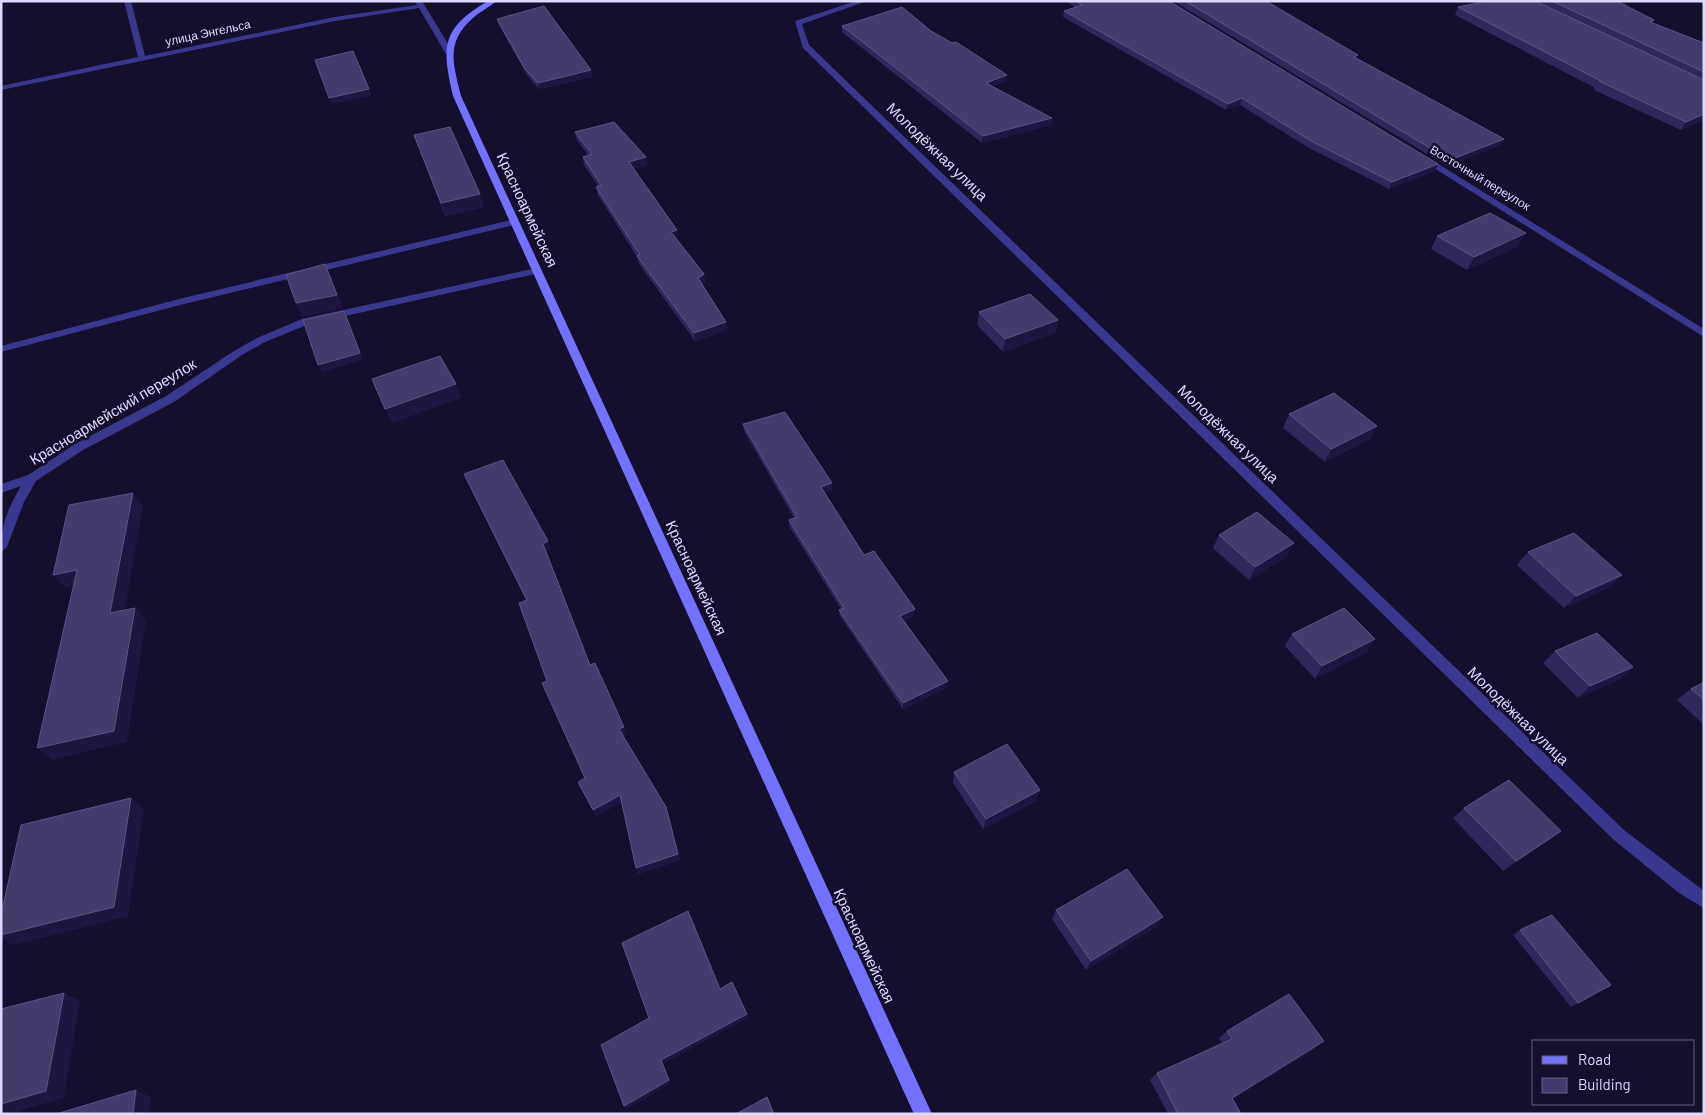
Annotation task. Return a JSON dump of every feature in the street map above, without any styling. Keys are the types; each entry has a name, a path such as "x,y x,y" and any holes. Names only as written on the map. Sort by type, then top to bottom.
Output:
{"street":[{"path":"127,1 142,58"},
{"path":"449,52 458,31 477,10 492,1"},
{"name":"Молодёжная улица","path":"864,1 798,22 806,46 1620,835 1685,888 1704,900"},
{"path":"420,3 449,52"},
{"name":"улица Энгельса","path":"1,88 420,3"},
{"name":"Красноармейская","path":"449,52 457,96 923,1114"},
{"name":"Восточный переулок","path":"1415,153 1704,334"},
{"path":"1,348 183,301 515,222"},
{"name":"Красноармейский переулок","path":"1,547 18,502 32,478 79,447 170,399 238,353 280,331 306,321 537,271"},
{"path":"1,489 32,478"}],"building":[{"path":"1076,1 1169,1 1438,164 1392,182 1311,141 1242,98 1228,104 1064,11 1082,5"},
{"path":"1185,1 1266,1 1358,55 1354,57 1504,139 1450,160"},
{"path":"1488,1 1535,1 1704,80 1704,114 1686,122 1599,81 1601,81 1458,7"},
{"path":"1552,1 1617,1 1654,20 1650,22 1704,43 1704,72"},
{"path":"544,6 591,70 538,83 525,69 497,19"},
{"path":"902,7 931,31 952,43 956,42 1007,75 986,83 1052,118 983,136 842,26"},
{"path":"353,51 369,89 329,98 315,60"},
{"path":"614,122 646,157 629,162 677,230 671,232 704,274 698,278 726,322 694,333 637,256 640,255 596,187 601,185 583,157 592,154 575,132"},
{"path":"450,127 480,194 441,203 414,135"},
{"path":"1490,213 1526,233 1474,257 1437,236"},
{"path":"325,264 337,295 296,303 286,275"},
{"path":"1030,294 1058,320 1005,339 979,312"},
{"path":"344,311 360,353 318,365 303,320"},
{"path":"440,356 456,384 385,409 372,379"},
{"path":"1334,393 1377,426 1331,449 1289,414"},
{"path":"785,412 832,483 821,487 864,555 874,551 915,609 900,616 948,681 903,703 839,610 844,608 789,520 797,517 743,424"},
{"path":"503,460 548,541 543,544 590,665 595,663 624,727 619,729 666,807 678,854 636,868 620,795 593,810 578,782 585,778 542,683 547,681 519,603 527,600 464,474"},
{"path":"133,493 110,613 135,608 114,731 37,748 77,570 53,575 69,505"},
{"path":"1257,512 1294,543 1255,567 1219,535"},
{"path":"1574,533 1622,575 1576,596 1528,552"},
{"path":"1344,608 1375,639 1322,666 1292,634"},
{"path":"1597,633 1633,667 1590,686 1555,651"},
{"path":"1704,682 1704,700 1691,689"},
{"path":"1007,744 1040,790 986,819 954,772"},
{"path":"1509,780 1561,831 1516,861 1464,808"},
{"path":"131,798 114,907 1,935 1,915 21,825"},
{"path":"1127,869 1163,917 1091,961 1056,910"},
{"path":"688,911 720,989 732,982 747,1014 661,1060 669,1080 624,1106 601,1045 649,1018 622,943"},
{"path":"1552,915 1611,985 1578,1003 1520,930"},
{"path":"64,993 46,1091 1,1104 1,1009"},
{"path":"1289,994 1324,1041 1232,1098 1241,1114 1178,1114 1157,1073 1232,1039 1227,1031"},
{"path":"136,1090 133,1114 56,1114"},
{"path":"767,1097 774,1114 736,1114"}]}
